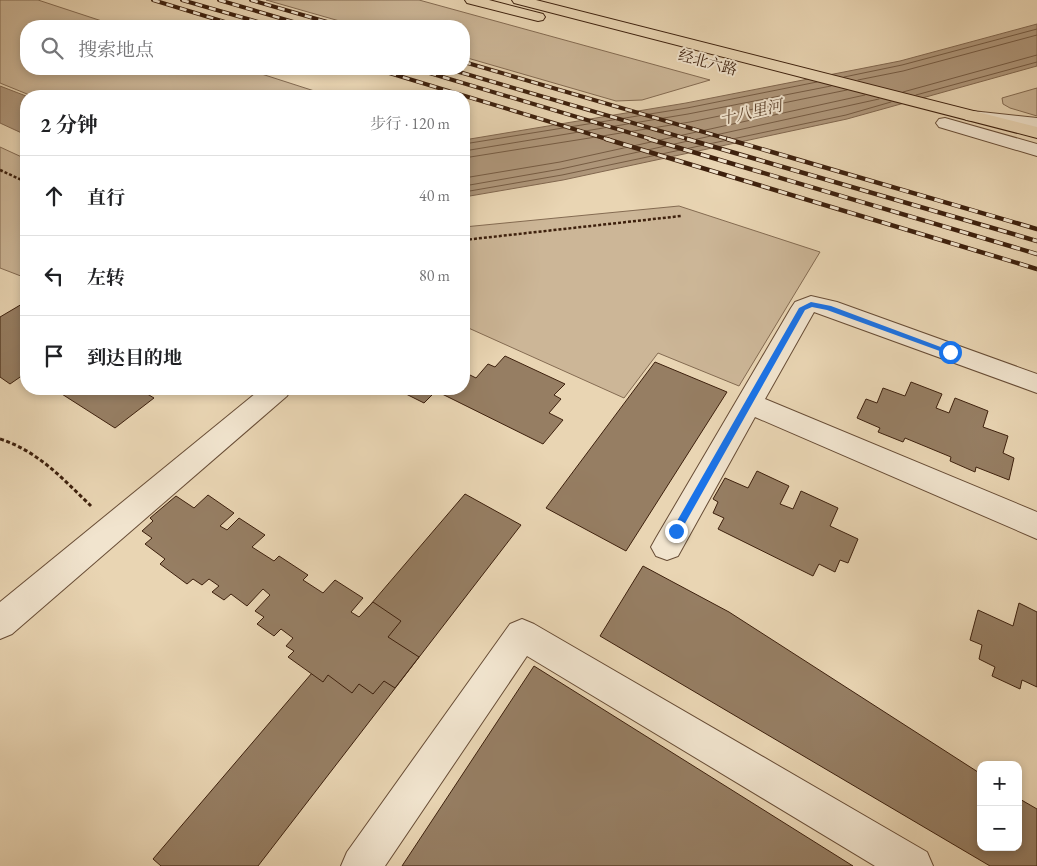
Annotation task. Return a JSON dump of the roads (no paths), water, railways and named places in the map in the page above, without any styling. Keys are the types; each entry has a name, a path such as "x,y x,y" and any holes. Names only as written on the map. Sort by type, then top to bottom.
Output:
{"main road":[{"name":"经北六路","path":"472,0 945,123"},
{"name":"经北六路","path":"518,0 1037,133"}],"street":[{"path":"972,116 1037,123"},
{"path":"945,123 1037,150"},
{"path":"667,547 803,308 811,304 829,308 1037,384"},
{"path":"0,623 271,395"},
{"path":"749,403 1037,526"},
{"path":"361,866 522,636 913,866"}],"water":[{"name":"十八里河","path":"1037,24 1037,66 847,119 563,180 470,196 470,139 686,103 900,61"},
{"path":"0,86 20,94 20,132 0,123"}],"railway":[{"path":"153,0 218,20"},
{"path":"182,0 251,20"},
{"path":"219,0 287,20"},
{"path":"251,0 320,20"},
{"path":"470,64 731,140"},
{"path":"396,75 445,90"},
{"path":"436,75 654,140"},
{"path":"469,75 691,140"},
{"path":"470,98 610,140"},
{"path":"606,139 1037,269"},
{"path":"649,139 1037,254"},
{"path":"687,139 1037,241"},
{"path":"727,139 1037,229"}]}
